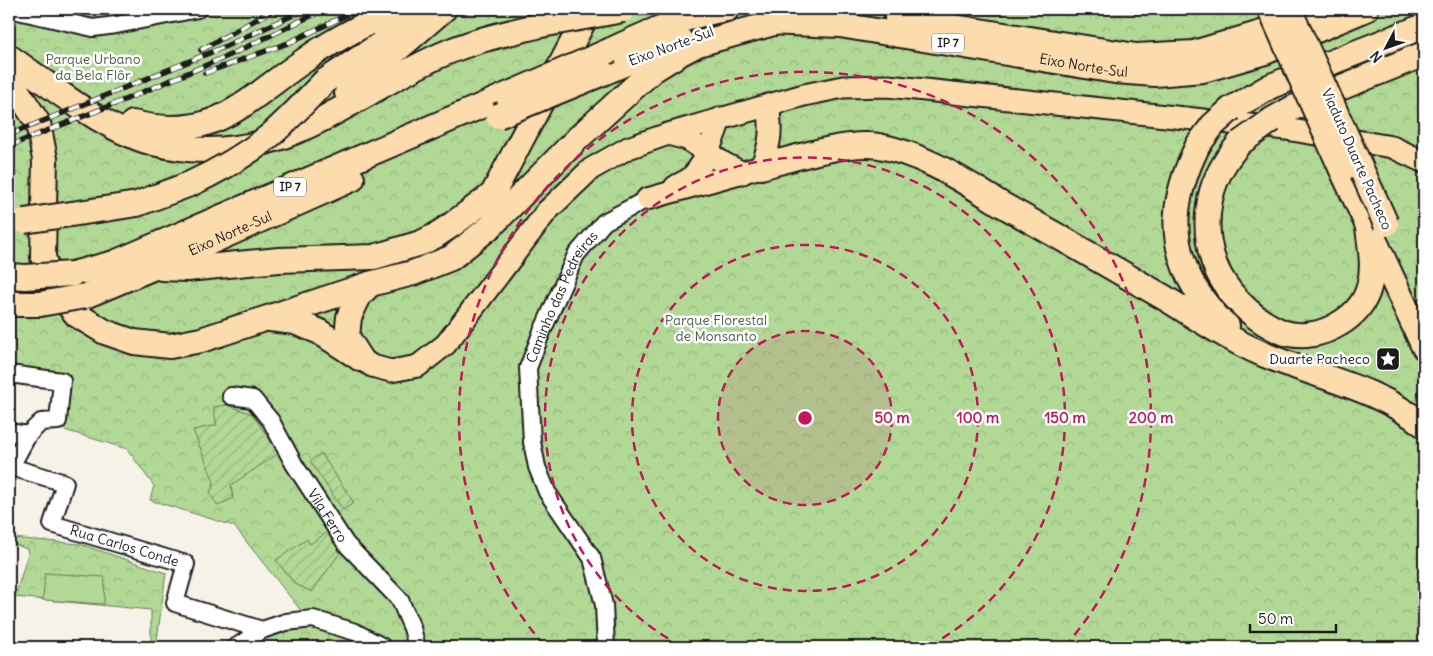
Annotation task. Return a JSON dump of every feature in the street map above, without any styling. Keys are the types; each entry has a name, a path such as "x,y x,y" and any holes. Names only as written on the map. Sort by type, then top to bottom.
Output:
{"highway":[{"path":"40,77 116,117 133,123 162,128 195,126 221,118 235,111 318,50 395,9"},
{"path":"16,222 137,204 190,184 227,165 266,139 288,119 353,51 376,34 419,9"},
{"path":"300,130 354,87 444,9"},
{"path":"325,81 397,33 444,9"},
{"path":"413,273 442,253 481,216 496,192 580,19 590,9"},
{"path":"9,57 103,121 135,137 154,143 203,150 226,150 253,146 300,130 443,54 484,39 540,25 627,9"},
{"name":"Eixo Norte-Sul","path":"17,277 72,274 114,264 611,50 666,24 712,11 727,9"},
{"name":"Eixo Norte-Sul","path":"842,9 1136,56 1194,53 1264,25 1316,9"},
{"name":"Viaduto Duarte Pacheco","path":"1289,9 1402,298 1424,347"},
{"name":"Eixo Norte-Sul","path":"9,304 40,304 85,296 498,116 689,37 738,24 781,21 840,25 1115,71 1156,74 1203,70 1264,52 1366,9"},
{"path":"9,83 16,89 38,123 45,159 43,257 52,286 76,315 105,332 134,342 170,346 201,340 370,284 413,273 451,258 467,247 496,221 578,138 653,70 698,44 781,21"},
{"name":"Viaduto Duarte Pacheco","path":"1264,25 1372,221 1424,310"},
{"path":"1290,364 1248,341 1221,321 1200,296 1183,266 1178,249 1175,222 1180,188 1190,161 1213,125 1231,109 1271,86 1424,26"},
{"path":"1372,221 1371,276 1369,288 1362,302 1354,313 1331,329 1316,334 1299,335 1285,333 1269,325 1229,291 1219,275 1209,241 1207,223 1211,194 1216,179 1240,143 1272,120 1293,108 1424,54"},
{"path":"752,170 814,153 862,145 879,146 926,161 1090,254 1234,340 1268,356 1374,394 1403,410 1424,425"},
{"path":"152,268 187,269 279,260 374,257 421,243 435,236 496,192"},
{"path":"361,359 347,337 349,317 358,296 370,284"},
{"path":"267,318 295,322 318,331 361,359"}],"main road":[{"path":"361,359 372,366 391,371 418,366 446,344 547,211 591,169 628,148 721,118 804,95 843,87 888,86 1286,129 1392,147 1424,162"},
{"path":"647,199 752,170 768,151 772,128 768,105"},
{"path":"647,199 689,178 698,169 721,118"},
{"path":"668,134 687,139 725,164 752,170"}],"street":[{"path":"9,9 93,28 198,9"},
{"path":"134,21 147,9"},
{"name":"Caminho das Pedreiras","path":"606,647 604,605 592,558 547,492 537,467 532,442 528,368 576,255 604,222 647,199"},
{"path":"9,374 62,381 58,421 41,422 28,435 10,469"},
{"name":"Vila Ferro","path":"231,396 254,400 271,421 294,464 346,544 400,600 412,628 417,647"},
{"path":"9,432 28,435"},
{"name":"Rua Carlos Conde","path":"10,469 65,483 52,524 186,564 175,603 262,630"},
{"path":"236,647 262,630 286,622 313,619 355,632 383,647"}],"green space":[{"name":"Parque Florestal de Monsanto","path":"9,9 1424,9 1424,647 240,647 306,617 234,526 150,500 154,486 127,449 58,428 69,390 9,368"},
{"path":"227,405 252,414 279,453 231,485 233,498 218,506 210,494 214,482 193,430 217,425 213,407"},
{"path":"321,453 354,503 343,510 310,461"},
{"path":"329,531 342,550 312,592 295,584 276,560 307,539 310,544"},
{"path":"12,538 80,544 166,573 157,640 151,641 151,610 15,597 29,550 12,543"},
{"path":"45,573 105,577 104,604 43,600"}],"railway":[{"path":"201,50 275,9"},
{"path":"9,135 224,47 306,9"},
{"path":"9,146 230,55 325,9"},
{"path":"205,73 288,43 359,9"}],"place":[{"name":"Duarte Pacheco","path":"1388,359"}],"park label":[{"name":"Parque Urbano da Bela Flôr","path":"93,68"}]}
